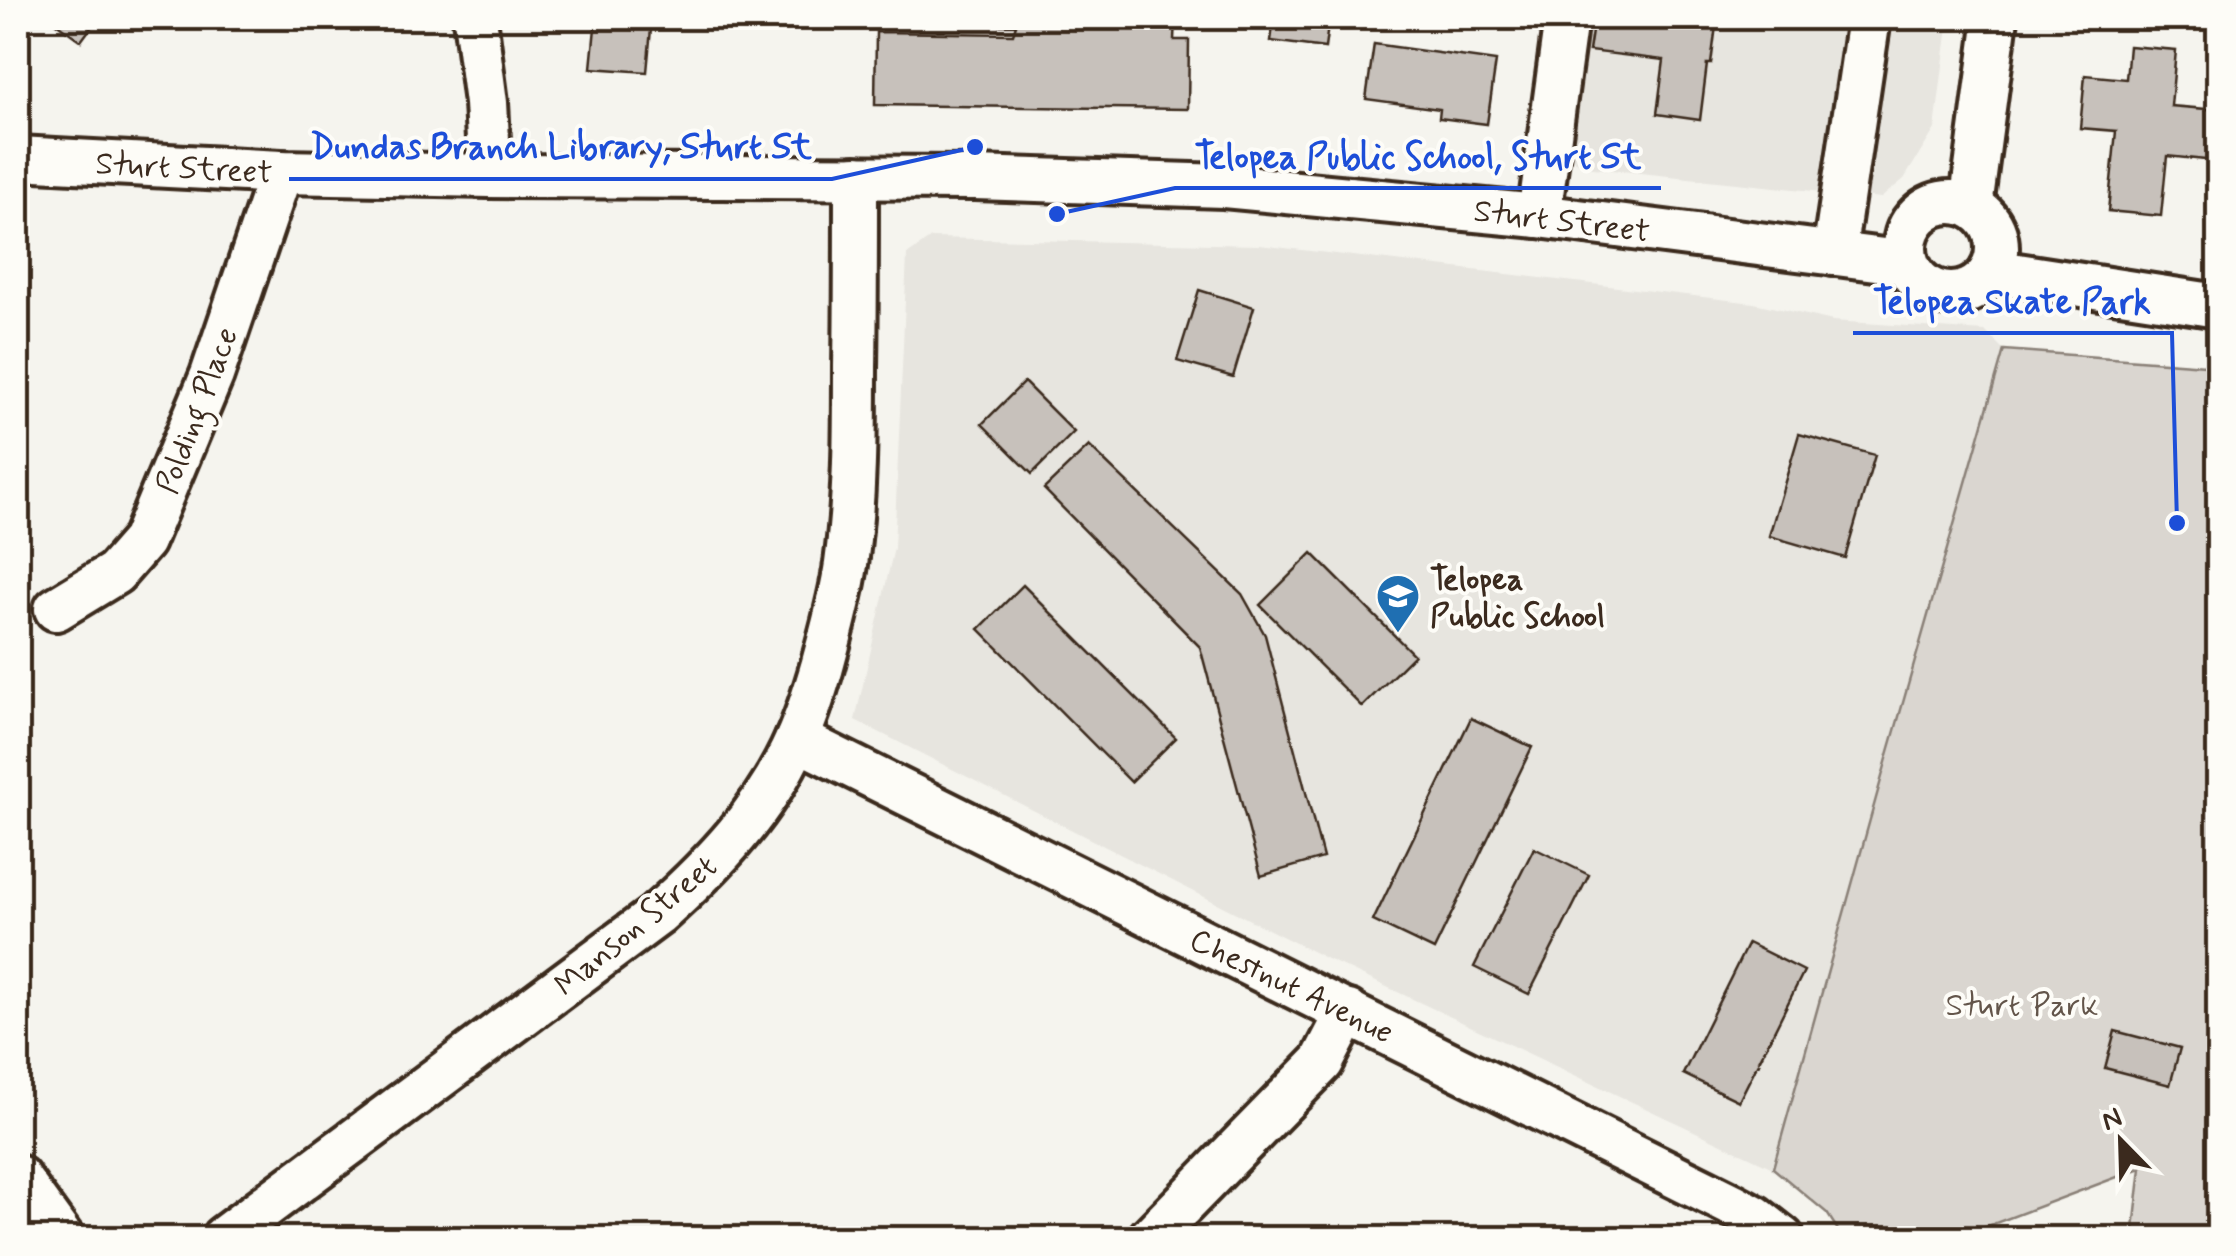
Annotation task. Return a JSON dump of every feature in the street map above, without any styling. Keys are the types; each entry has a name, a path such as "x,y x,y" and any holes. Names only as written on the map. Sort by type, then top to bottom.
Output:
{"street":[{"path":"475,18 490,176"},
{"path":"1540,216 1566,18"},
{"path":"1834,254 1870,18"},
{"path":"1970,206 1996,18"},
{"name":"Sturt Street","path":"18,158 281,172 975,178 1224,186 1540,216 1907,263"},
{"name":"Polding Place","path":"56,609 115,573 144,541 212,375 281,172"},
{"name":"Manson Street","path":"223,1238 657,916 706,872 772,786 798,738 817,682 848,550 855,432 856,177"},
{"path":"1944,202 1970,206 1990,222 1995,234 1996,259 1991,271 1972,290 1946,294 1934,291 1922,284 1907,263 1906,236 1920,214 1931,206 1944,202"},
{"path":"1991,271 2218,306"},
{"name":"Chestnut Avenue","path":"798,738 1731,1204 1782,1238"},
{"path":"1150,1238 1322,1062 1348,1012"},
{"path":"18,1176 62,1238"}],"shaded area":[{"path":"1584,18 1949,18 1935,129 1904,179 1881,198 1583,167 1566,154"},
{"name":"Telopea Public School","path":"931,238 1259,245 1754,303 1833,321 1985,331 2004,350 1773,1168 1325,958 855,720 894,548 907,255"}],"green space":[{"name":"Sturt Park","path":"2004,350 2218,366 2218,1238 2133,1238 2141,1168 1956,1238 1843,1238 1827,1213 1773,1168"}],"building":[{"path":"49,18 98,18 81,41"},
{"path":"596,18 652,18 647,72 591,68"},
{"path":"979,18 1175,18 1174,40 1189,40 1188,109 875,105 876,32 1013,34 1016,25 979,25"},
{"path":"1274,18 1329,18 1325,48 1271,41"},
{"path":"1594,18 1717,18 1700,120 1657,114 1664,60 1589,51"},
{"path":"1374,44 1496,61 1487,124 1439,118 1440,109 1366,99"},
{"path":"2129,46 2176,50 2171,106 2218,110 2216,161 2167,156 2161,216 2108,211 2116,131 2080,128 2085,75 2126,79"},
{"path":"1199,290 1254,307 1233,377 1177,361"},
{"path":"1024,382 1074,432 1032,474 982,424"},
{"path":"1799,434 1875,455 1845,558 1769,536"},
{"path":"1089,446 1242,594 1265,635 1323,858 1261,876 1200,647 1044,489"},
{"path":"1312,553 1414,655 1362,707 1260,605"},
{"path":"1023,585 1176,738 1131,782 979,629"},
{"path":"1471,718 1532,747 1434,950 1373,921"},
{"path":"1534,848 1589,875 1529,994 1474,967"},
{"path":"1748,943 1804,971 1739,1101 1683,1074"},
{"path":"2115,1031 2180,1048 2170,1085 2105,1068"}],"place":[{"name":"Dundas Branch Library, Sturt St","path":"975,147"},
{"name":"Telopea Public School, Sturt St","path":"1057,214"},
{"name":"Telopea Skate Park","path":"2177,523"},
{"name":"Telopea Public School","path":"1398,634"}]}
